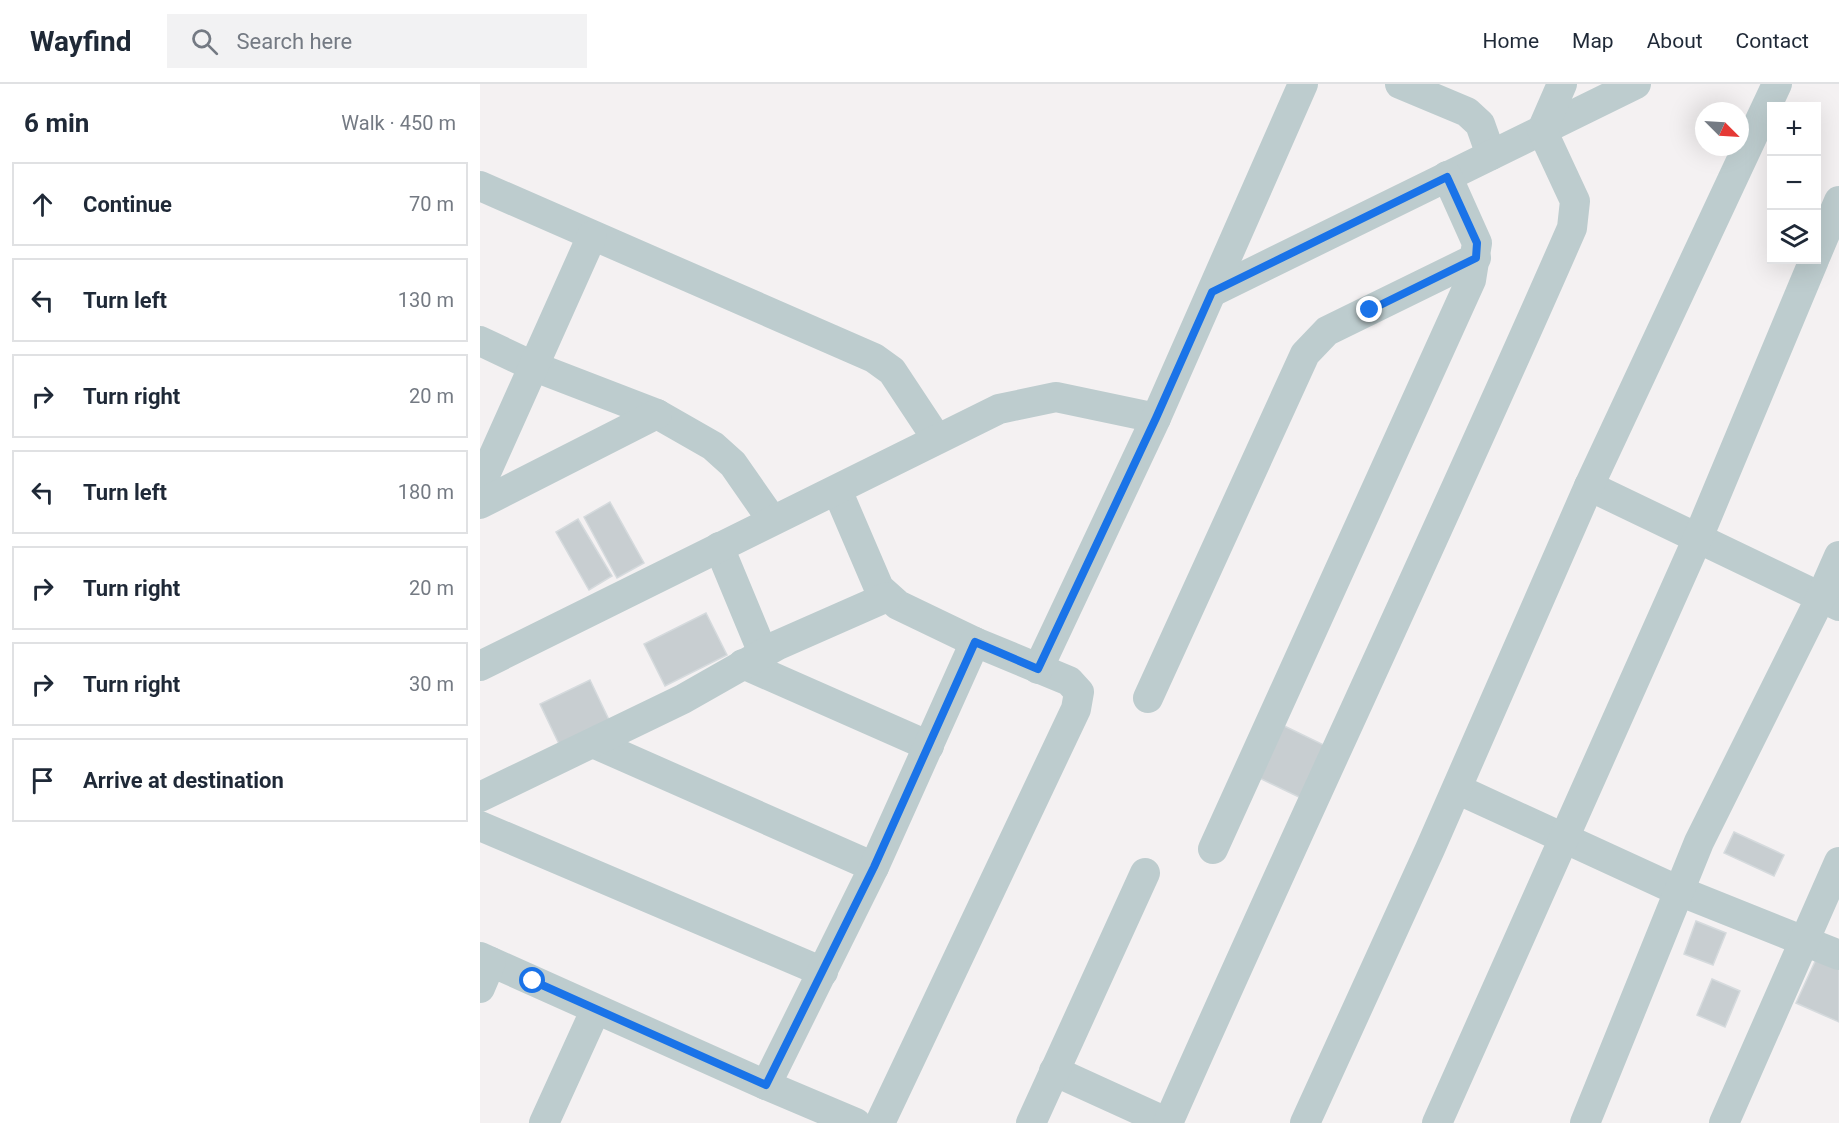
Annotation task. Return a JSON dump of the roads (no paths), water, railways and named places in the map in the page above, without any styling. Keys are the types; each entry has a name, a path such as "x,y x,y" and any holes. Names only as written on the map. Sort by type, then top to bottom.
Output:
{"street":[{"path":"1038,669 1156,418 1303,84"},
{"path":"1054,1071 1168,1123 1307,811 1462,478 1572,228 1575,201 1542,130 1562,84"},
{"path":"1212,292 1636,84"},
{"path":"1305,1123 1457,789 1589,486 1776,84"},
{"path":"1415,87 1474,118 1491,155"},
{"path":"1213,849 1471,280 1477,243 1447,177"},
{"path":"481,190 874,357 892,371 937,439"},
{"path":"1821,243 1839,201"},
{"path":"480,486 592,236"},
{"path":"1148,698 1305,354 1327,331 1476,258"},
{"path":"1437,1123 1697,540 1812,264"},
{"path":"480,341 535,367 657,414 727,456 772,520"},
{"path":"480,666 999,409 1056,397 1156,418"},
{"path":"480,504 657,414"},
{"path":"1589,486 1697,540 1830,602"},
{"path":"837,490 879,588 887,597 898,605 975,642 1075,686 1079,700 880,1123"},
{"path":"719,547 753,658 928,746"},
{"path":"1585,1123 1700,842 1830,602 1839,556"},
{"path":"480,797 683,699 753,658 887,597"},
{"path":"766,1085 874,867 975,642"},
{"path":"593,743 874,867"},
{"path":"1457,789 1679,891 1839,955"},
{"path":"480,826 822,972"},
{"path":"1724,1123 1839,861"},
{"path":"1031,1123 1145,873"},
{"path":"484,969 595,1011 855,1123"},
{"path":"544,1123 595,1011"}]}
